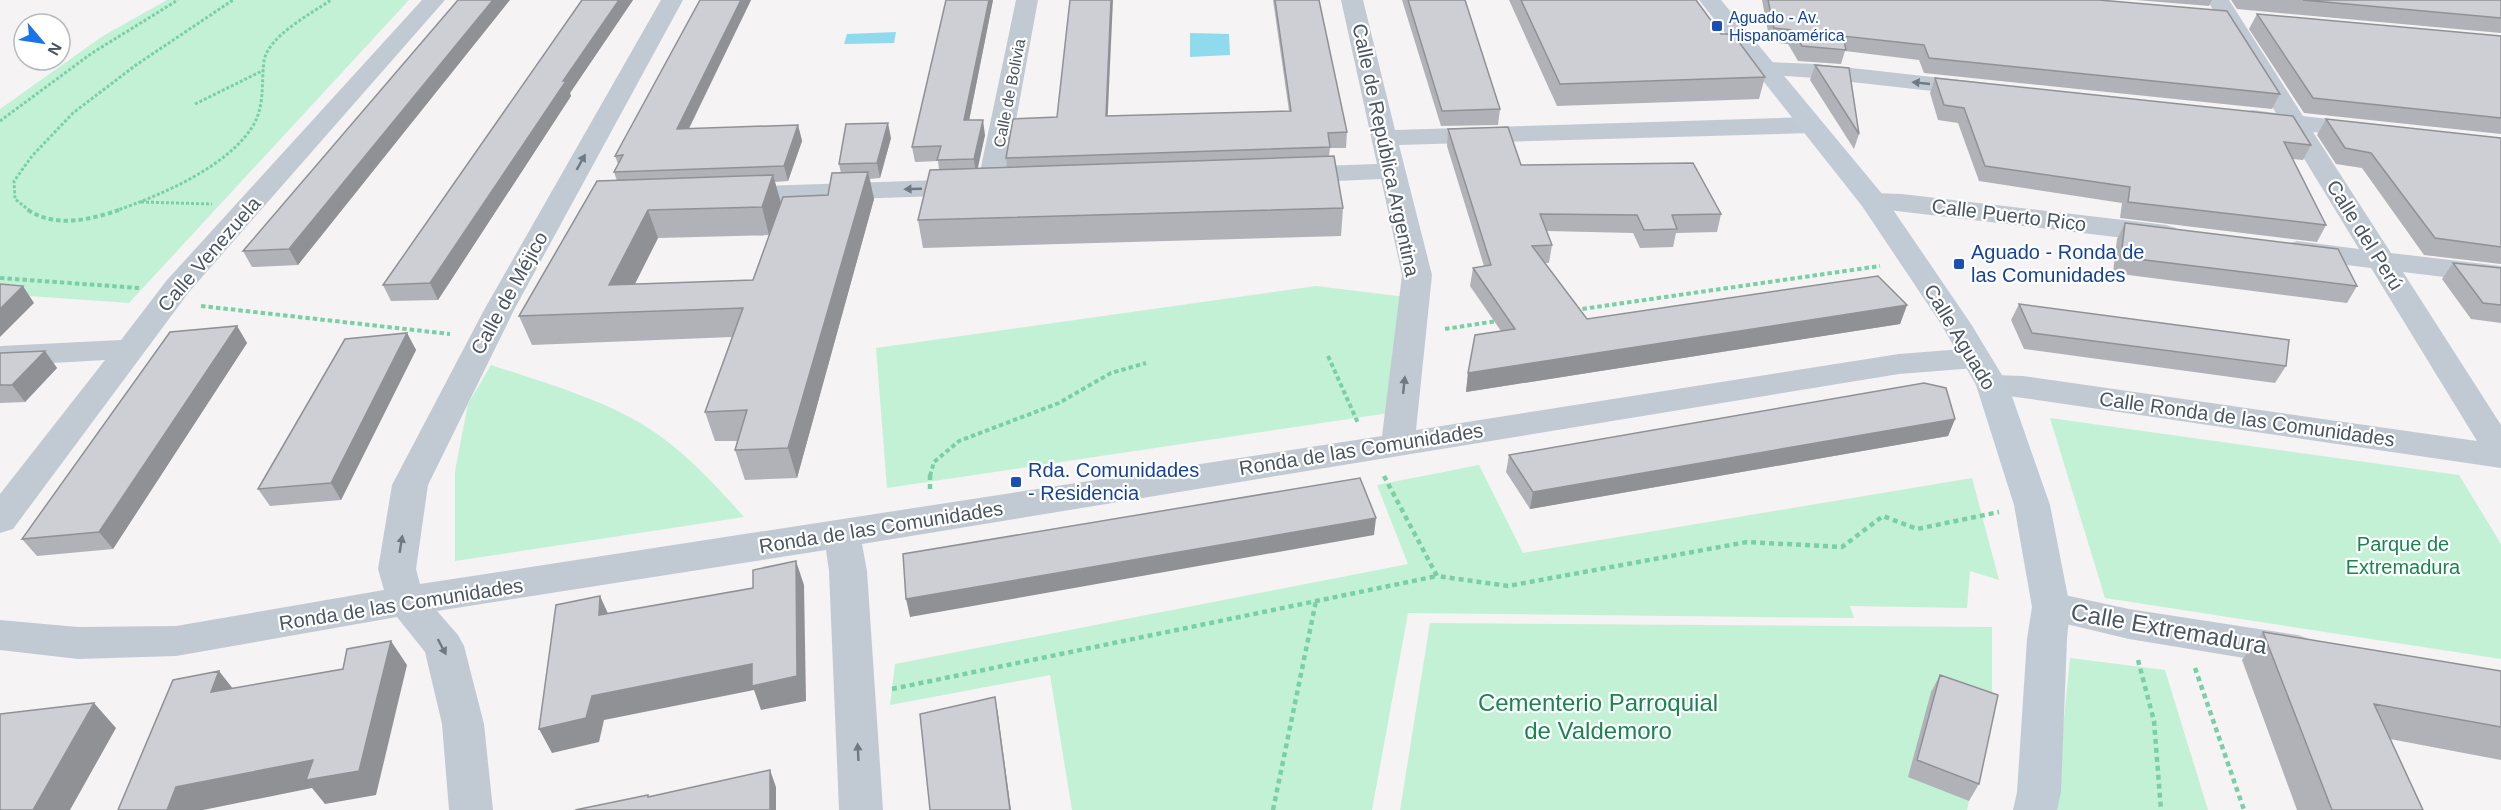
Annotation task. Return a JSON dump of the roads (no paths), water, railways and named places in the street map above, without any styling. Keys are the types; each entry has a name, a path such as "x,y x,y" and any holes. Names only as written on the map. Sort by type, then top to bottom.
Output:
{"street":[{"name":"Calle Venezuela","path":"0,520 130,349 154,295 178,286 434,0"},
{"name":"Calle de Méjico","path":"406,601 397,569 410,484 484,338 672,0"},
{"name":"Calle de Bolivia","path":"706,196 1002,186 1027,0"},
{"name":"Calle de República Argentina","path":"1352,0 1417,275 1410,334 1384,445"},
{"name":"Calle Aguado","path":"1710,0 1873,201 1956,324 1984,371 2002,410 2032,505 2051,607 2046,639 2039,792 2035,810"},
{"name":"Calle del Perú","path":"2227,14 2501,454"},
{"path":"1764,69 1815,71 2002,91"},
{"path":"2225,115 2386,132"},
{"path":"1385,138 1811,125"},
{"path":"1261,176 1391,171"},
{"path":"560,200 590,200"},
{"name":"Calle Puerto Rico","path":"1873,201 1902,202 2192,237"},
{"path":"2273,247 2501,275"},
{"path":"0,356 130,349"},
{"name":"Ronda de las Comunidades","path":"0,635 78,644 176,641 406,601 931,520 1384,445 1899,364 1984,371"},
{"name":"Calle Ronda de las Comunidades","path":"1984,371 2023,387 2501,454"},
{"path":"842,534 848,571 861,810"},
{"path":"406,601 444,646 463,724 471,810"},
{"name":"Calle Extremadura","path":"2051,607 2129,624 2336,657"}],"water":[{"path":"896,32 894,43 844,44 847,34"},
{"path":"1190,33 1229,34 1230,55 1190,57"}],"place":[{"name":"Aguado - Av. Hispanoamérica","path":"1717,26"},
{"name":"Aguado - Ronda de las Comunidades","path":"1959,264"},
{"name":"Rda. Comunidades - Residencia","path":"1016,482"}],"park label":[{"name":"Parque de Extremadura","path":"2403,556"},
{"name":"Cementerio Parroquial de Valdemoro","path":"1598,717"}]}
